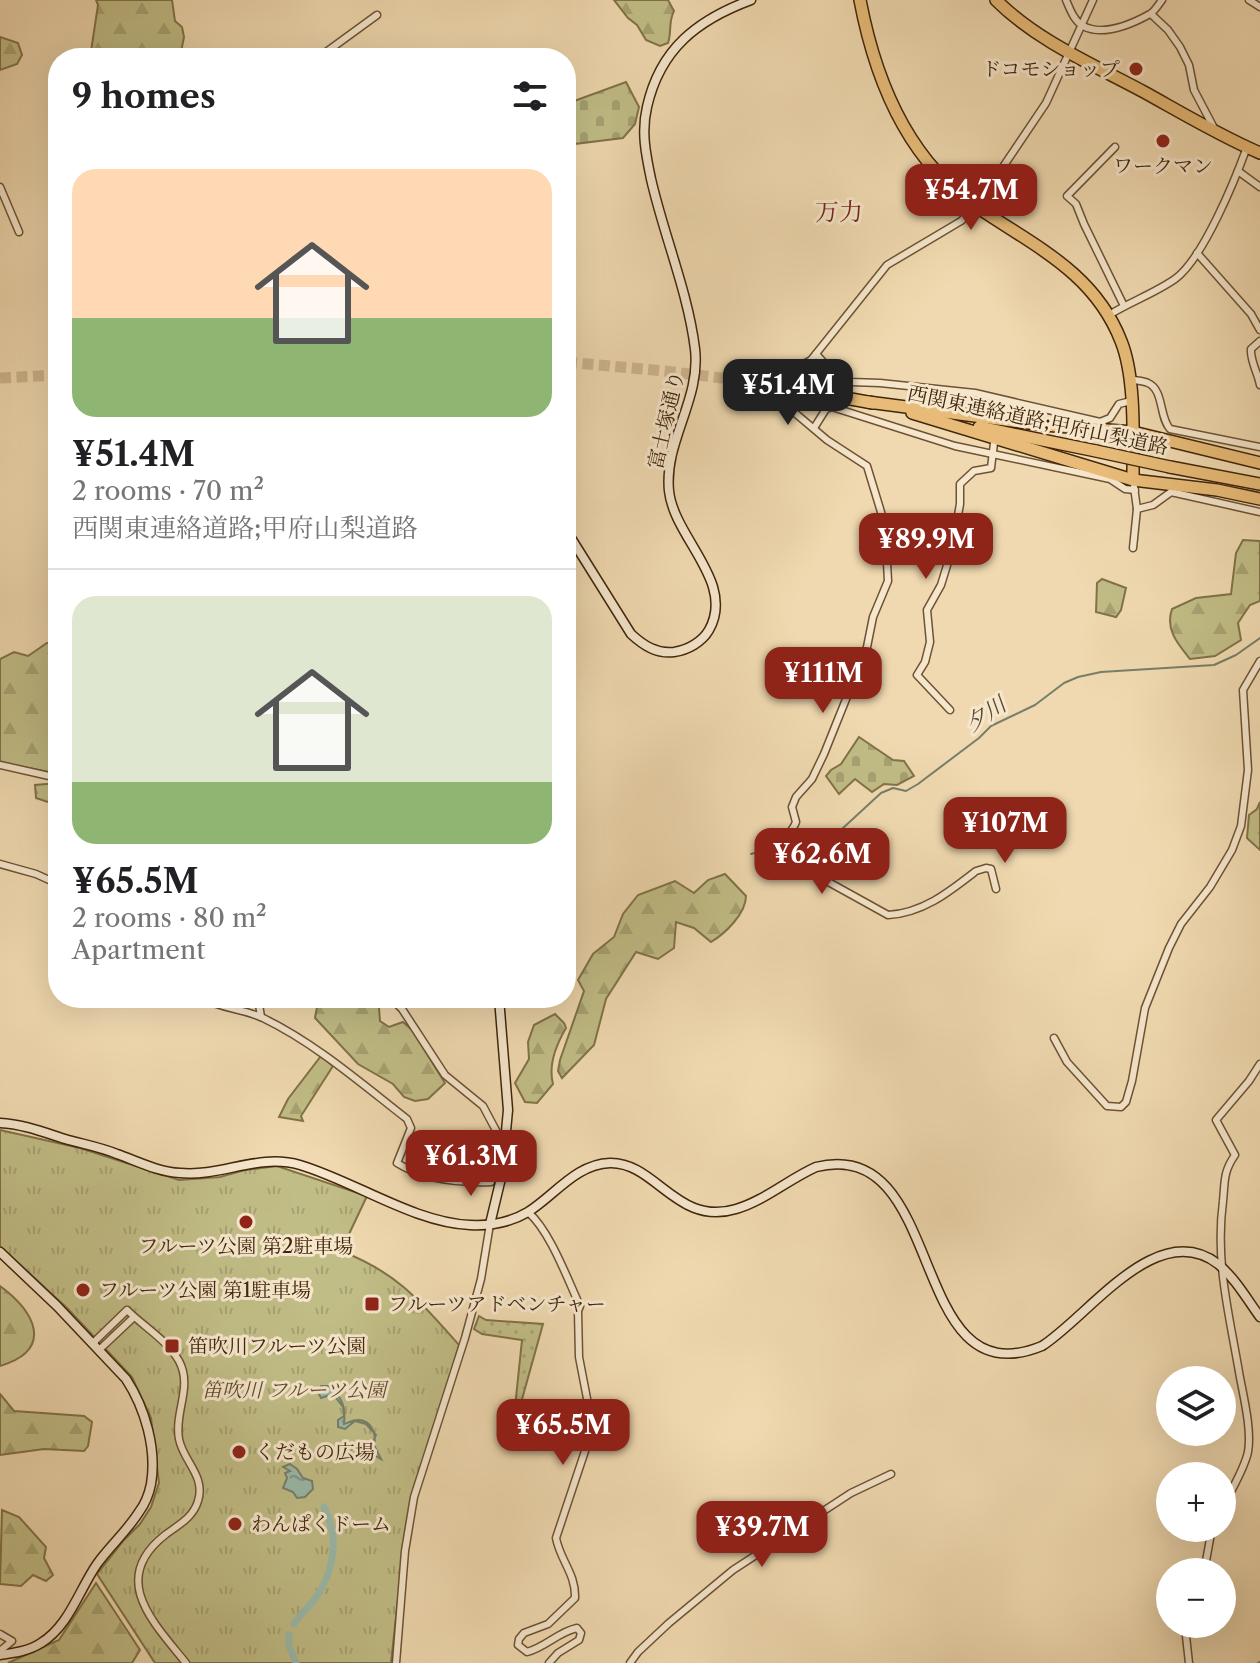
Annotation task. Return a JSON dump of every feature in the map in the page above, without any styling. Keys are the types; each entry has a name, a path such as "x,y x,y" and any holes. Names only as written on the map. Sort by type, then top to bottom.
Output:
{"highway":[{"path":"860,0 875,63 896,112 929,162 976,207 1072,270 1109,315 1128,360 1134,485"},
{"path":"996,0 1020,21 1070,52 1260,153"},
{"name":"西関東連絡道路;甲府山梨道路","path":"762,383 868,402 1260,484"},
{"path":"868,402 1044,425 1133,432 1260,463"},
{"path":"906,411 1134,485 1217,490 1260,499"}],"street":[{"name":"富士塚通り","path":"576,546 631,634 641,643 663,652 675,652 687,649 707,633 717,606 714,589 676,516 669,484 671,455 693,394 696,351 689,315 658,210 645,149 644,125 659,71 679,43 705,20 751,0"},
{"path":"1066,0 1071,14 1082,26 1102,29 1125,27 1151,14 1162,0"},
{"path":"783,380 786,374 801,367 816,354 887,265 961,221 976,207 1046,103 1093,0"},
{"path":"1249,0 1260,7"},
{"path":"1151,14 1180,47 1189,65 1194,90 1216,132"},
{"path":"332,48 377,15"},
{"path":"1115,147 1067,196 1076,204 1124,306"},
{"path":"1109,315 1177,278 1197,253 1247,147"},
{"path":"1238,171 1260,187"},
{"path":"0,187 19,232"},
{"path":"1197,253 1251,314 1260,330"},
{"path":"1260,341 1251,349 1260,385"},
{"path":"816,354 838,378 851,382 975,393 1100,422 1110,418 1119,404 1131,401"},
{"path":"1129,379 1149,383 1157,390 1162,417 1170,429 1260,447"},
{"path":"781,390 790,407 827,440 867,466 881,512 888,581 873,617 867,647 824,754 812,779 796,797 792,807 796,822 780,844 780,854 784,861 805,869 888,915 925,907 976,871 986,868 991,869 996,889"},
{"path":"814,428 826,409 832,407 955,446 1110,479 1125,489 1134,485 1137,509 1133,548"},
{"path":"950,710 917,675 925,662 930,642 927,610 941,585 952,549 960,504 960,484 974,471 991,468 994,443"},
{"path":"1137,509 1153,505 1171,492 1260,512"},
{"path":"1054,1038 1067,1062 1107,1106 1121,1107 1126,1102 1145,1008 1159,971 1181,924 1210,887 1232,850 1241,826 1248,770 1243,690 1260,661"},
{"path":"0,765 48,776"},
{"path":"0,864 48,881"},
{"path":"226,1008 261,1017 302,1042 407,1119 411,1128 397,1163 427,1176 473,1183 491,1182 503,1138 483,1106 445,1075 401,1008"},
{"path":"260,1008 261,1017"},
{"path":"396,1663 405,1551 414,1497 465,1338 481,1279 490,1224 508,1110 500,1008"},
{"path":"1236,1477 1248,1451 1245,1401 1220,1266 1219,1229 1223,1181 1235,1155 1216,1120 1260,1064"},
{"path":"0,1123 40,1131 157,1169 179,1173 210,1172 260,1161 284,1162 440,1221 490,1224 528,1212 573,1177 604,1163 631,1167 684,1204 719,1213 745,1206 816,1167 852,1165 874,1174 891,1190 949,1312 958,1326 981,1346 1009,1353 1032,1350 1054,1338 1131,1272 1154,1257 1186,1252 1198,1254 1220,1266 1260,1317"},
{"path":"528,1212 545,1235 580,1306 579,1357 590,1414 590,1436 556,1538 561,1556 575,1580 575,1598 548,1624 524,1633 518,1645 527,1652 536,1650 563,1632 577,1628 581,1633 579,1640 558,1653 549,1663"},
{"path":"0,1252 57,1306 126,1379 148,1428 152,1461 151,1486 139,1512 96,1565 63,1622 42,1643 29,1649 0,1653"},
{"path":"96,1347 127,1310 172,1352 183,1372 185,1386 177,1424 183,1452 199,1484 198,1501 186,1521 146,1554 138,1577 142,1604 186,1663"},
{"path":"96,1347 134,1317"},
{"path":"630,1663 658,1633 733,1570 851,1493 891,1474"},
{"path":"0,1634 12,1641 0,1653"},
{"path":"1186,1638 1189,1663"}],"green space":[{"path":"96,0 172,0 175,21 182,27 182,48 92,48 98,5"},
{"path":"614,0 668,0 674,11 668,43 660,46 646,40"},
{"path":"0,37 18,43 22,55 17,64 0,70"},
{"path":"626,82 639,107 635,124 623,138 576,144 576,100"},
{"path":"1243,540 1260,541 1260,601 1250,605 1238,623 1241,640 1215,656 1190,659 1171,629 1172,609 1196,598 1231,594 1236,553"},
{"path":"1102,579 1126,588 1121,610 1116,617 1096,612 1097,583"},
{"path":"47,643 48,772 0,762 0,659 14,652 28,656"},
{"path":"859,737 893,760 904,761 914,776 897,785 884,784 872,792 855,779 839,794 826,776 841,764"},
{"path":"48,784 48,802 36,798 35,785"},
{"path":"1260,802 1260,850 1247,838 1249,815"},
{"path":"725,874 746,896 743,909 734,922 711,942 694,928 676,922 674,948 658,959 636,952 606,999 594,1045 562,1078 558,1071 560,1060 584,991 578,980 593,954 614,937 623,914 638,895 675,881 694,893 708,880"},
{"path":"317,1008 379,1008 380,1021 389,1027 403,1022 412,1030 445,1083 428,1099 415,1101 404,1097 393,1084 358,1064 315,1018"},
{"path":"555,1014 566,1028 554,1055 553,1084 537,1103 525,1102 515,1083 529,1059 528,1042 534,1025"},
{"path":"321,1056 333,1066 301,1116 303,1121 279,1117 288,1099"},
{"name":"笛吹川 フルーツ公園","path":"0,1130 80,1148 179,1180 220,1177 277,1166 367,1196 341,1251 378,1269 407,1290 459,1345 414,1486 406,1525 391,1663 155,1663 97,1574 151,1507 159,1483 151,1418 132,1377 68,1309 0,1246"},
{"path":"0,1286 23,1307 34,1330 28,1350 0,1366"},
{"path":"479,1316 486,1320 543,1324 519,1410 515,1407 522,1340 482,1334 474,1329"},
{"path":"0,1394 14,1411 84,1416 92,1422 88,1446 84,1451 44,1449 0,1455"},
{"path":"2,1510 19,1517 46,1547 44,1558 53,1575 46,1581 33,1575 21,1586 0,1584"},
{"path":"96,1583 140,1650 132,1663 8,1663 59,1640"}],"water":[{"path":"321,1386 329,1386 340,1399 344,1408 344,1416 343,1407 333,1394 321,1398 318,1392"},
{"path":"344,1416 344,1424 353,1420 362,1420 369,1425 374,1433 366,1424 355,1421 345,1429 338,1427 338,1420"},
{"path":"375,1438 374,1445 381,1459 363,1453 363,1449"},
{"path":"290,1464 303,1478 312,1481 313,1489 305,1497 297,1498 293,1492 283,1488 287,1478 285,1473 290,1471 283,1467"}],"waterway":[{"name":"夕川","path":"751,854 786,844 817,852 881,793 893,788 906,791 918,784 991,726 1035,705 1064,683 1078,677 1101,672 1214,665 1236,655 1260,638"},
{"path":"294,1624 315,1599 330,1566 332,1530 324,1507"},
{"path":"289,1635 289,1646 296,1663"}],"tunnel":[{"path":"576,363 762,383"},
{"path":"0,378 48,376"},
{"path":"999,420 1004,400"}],"place":[{"name":"ドコモショップ","path":"1136,69"},
{"name":"ワークマン","path":"1163,141"},
{"name":"フルーツ公園 第2駐車場","path":"246,1222"},
{"name":"フルーツ公園 第1駐車場","path":"83,1290"},
{"name":"フルーツアドベンチャー","path":"372,1304"},
{"name":"笛吹川フルーツ公園","path":"172,1346"},
{"name":"くだもの広場","path":"239,1452"},
{"name":"わんぱくドーム","path":"235,1524"}],"district":[{"name":"万力","path":"839,212"}]}
